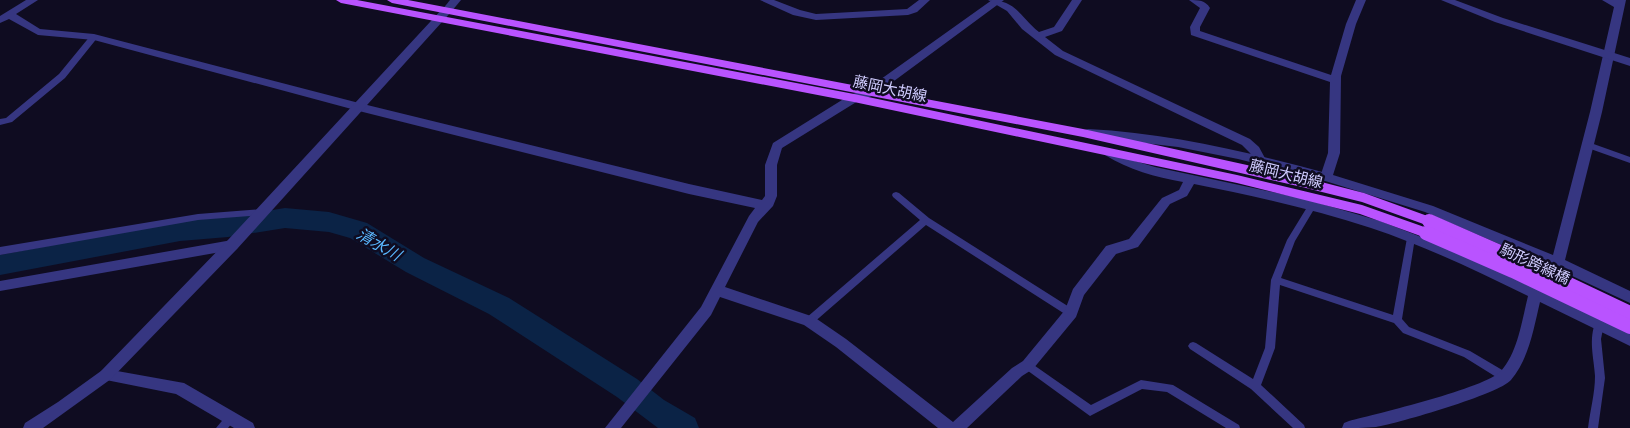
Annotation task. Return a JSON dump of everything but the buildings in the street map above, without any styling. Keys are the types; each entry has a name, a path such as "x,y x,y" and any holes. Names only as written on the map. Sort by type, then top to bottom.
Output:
{"main road":[{"name":"藤岡大胡線","path":"341,0 444,14 1083,133 1302,182 1364,198 1427,227"},
{"name":"藤岡大胡線","path":"392,0 444,14 854,98 1299,193 1427,227"},
{"name":"駒形跨線橋","path":"1427,227 1518,260 1630,313"},
{"name":"駒形跨線橋","path":"1427,227 1630,327"}],"street":[{"path":"0,20 34,0"},
{"path":"30,428 63,407 106,375 232,245 456,0"},
{"path":"765,0 797,13 816,16 908,12 925,0"},
{"path":"615,424 706,311 753,219 766,206 771,196 771,165 777,146 854,98 871,92 997,0 1011,8 1026,27 1058,54 1246,142 1255,150 1260,160"},
{"path":"1038,36 1058,29 1077,0"},
{"path":"1194,0 1203,4 1205,8 1195,27 1195,33 1335,80"},
{"path":"1326,177 1334,153 1335,80 1351,24 1361,0"},
{"path":"1446,0 1499,20 1630,62"},
{"path":"1349,428 1492,386 1505,377 1514,364 1524,337 1537,287 1550,269 1558,263 1621,3 1607,0"},
{"path":"10,14 38,32 94,37 360,107 766,206"},
{"path":"1083,133 1120,134 1156,138 1260,160 1326,177 1420,206 1558,263 1630,297"},
{"path":"1109,152 1135,166 1340,213 1411,238 1457,256 1630,340"},
{"path":"957,428 1017,372 1028,365 1071,313 1078,293 1111,250 1133,243 1166,201 1183,193 1186,178"},
{"path":"0,286 232,245"},
{"path":"716,290 809,321 841,343 949,428"},
{"path":"106,375 180,388 226,423 248,428"}],"lane":[{"path":"0,122 9,120 62,76 94,37"},
{"path":"1588,145 1630,160"},
{"path":"896,195 926,220 1071,313"},
{"path":"1255,386 1270,348 1276,280 1291,240 1312,206"},
{"path":"0,251 198,217 262,212"},
{"path":"809,321 926,220"},
{"path":"1396,320 1411,238"},
{"path":"1276,280 1396,320 1406,330 1467,354 1505,377"},
{"path":"1593,428 1600,378 1596,339 1599,324"},
{"path":"1193,346 1255,386 1300,428"},
{"path":"1028,365 1090,411 1141,384 1169,388 1235,428"}],"waterway":[{"name":"清水川","path":"0,265 180,231 228,227 285,218 329,222 358,230 415,265 499,306 627,388 654,409 684,428"}]}
